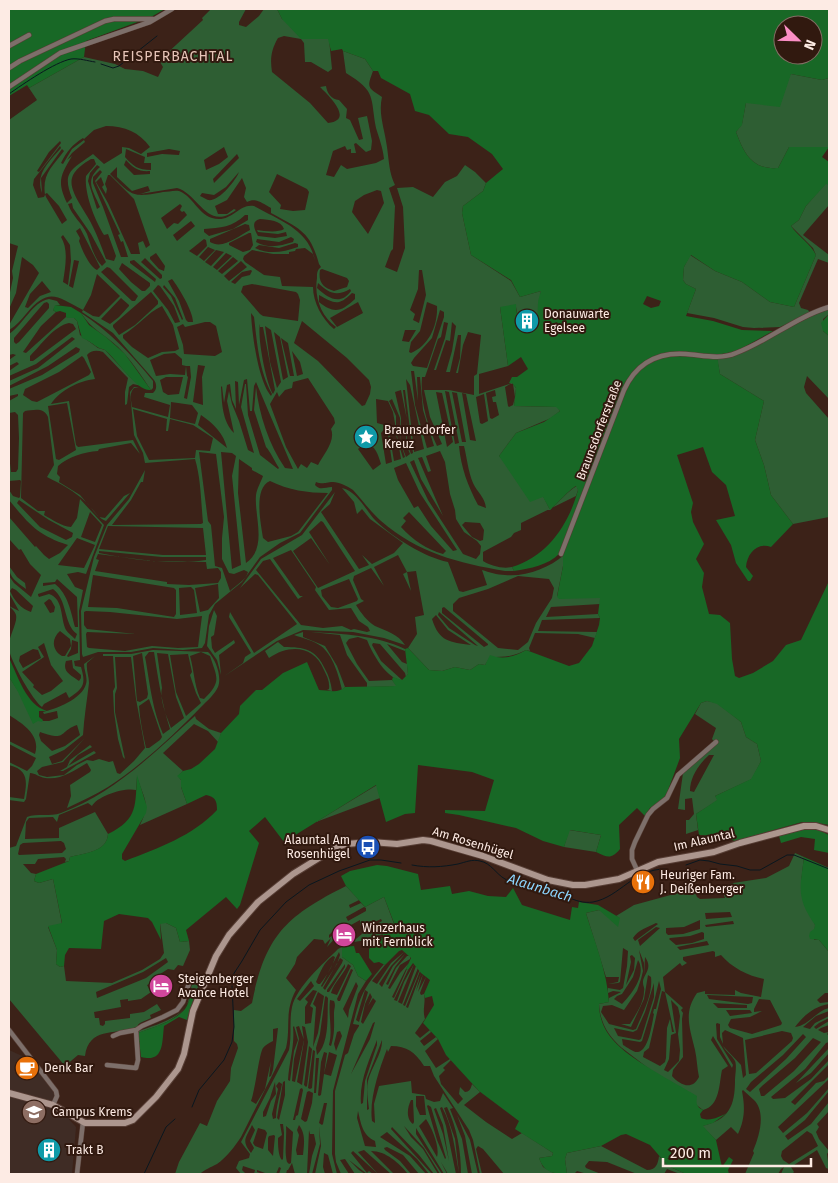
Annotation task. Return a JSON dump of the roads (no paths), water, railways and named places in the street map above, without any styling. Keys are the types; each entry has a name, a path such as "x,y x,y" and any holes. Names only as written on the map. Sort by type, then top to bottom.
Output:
{"street":[{"path":"9,87 60,54 155,19 172,9"},
{"path":"9,68 105,21 114,19 155,19"},
{"path":"9,46 29,35"},
{"name":"Braunsdorferstraße","path":"561,554 624,390 636,370 658,358 672,354 732,355 829,307"},
{"path":"637,870 632,859 632,850 634,842 648,815 652,809 667,798 678,774 716,742"},
{"name":"Im Alauntal","path":"585,885 619,879 658,862 714,852 804,826 816,826 829,830"},
{"name":"Am Rosenhügel","path":"83,1122 129,1122 138,1117 174,1076 182,1061 193,1011 223,942 258,902 293,874 335,848 360,842 392,844 423,840 431,841 483,856 548,880 573,885 585,885"},
{"path":"114,1036 136,1030 177,1010 183,1002 188,986 192,981 204,983"},
{"path":"9,1030 56,1091 57,1096 53,1105"},
{"path":"107,1065 136,1068 138,1060 136,1030"},
{"path":"9,1093 53,1105 83,1122 78,1174"}],"waterway":[{"path":"101,64 113,68 119,66 157,36"},
{"path":"9,94 39,74 64,61 77,59 95,62"},
{"name":"Alaunbach","path":"686,865 700,860 750,870 760,870 787,855 794,855 829,869"},
{"name":"Alaunbach","path":"231,978 260,930 286,902 309,885 339,871 370,860 401,863"},
{"name":"Alaunbach","path":"412,865 424,867 480,861 487,864 505,879 543,886 573,899 586,902 603,899 644,873 665,869"},
{"name":"Alaunbach","path":"192,1107 199,1090 224,1060 232,1042 234,1027 232,986"},
{"name":"Alaunbach","path":"144,1174 166,1127 175,1119"}],"place":[{"name":"Donauwarte Egelsee","path":"527,321"},
{"name":"Braunsdorfer Kreuz","path":"366,437"},
{"name":"Alauntal Am Rosenhügel","path":"368,847"},
{"name":"Heuriger Fam. J. Deißenberger","path":"643,882"},
{"name":"Winzerhaus mit Fernblick","path":"344,935"},
{"name":"Steigenberger Avance Hotel","path":"161,986"},
{"name":"Denk Bar","path":"27,1068"},
{"name":"Campus Krems","path":"34,1112"},
{"name":"Trakt B","path":"49,1150"}],"district":[{"name":"REISPERBACHTAL","path":"173,56"}]}
